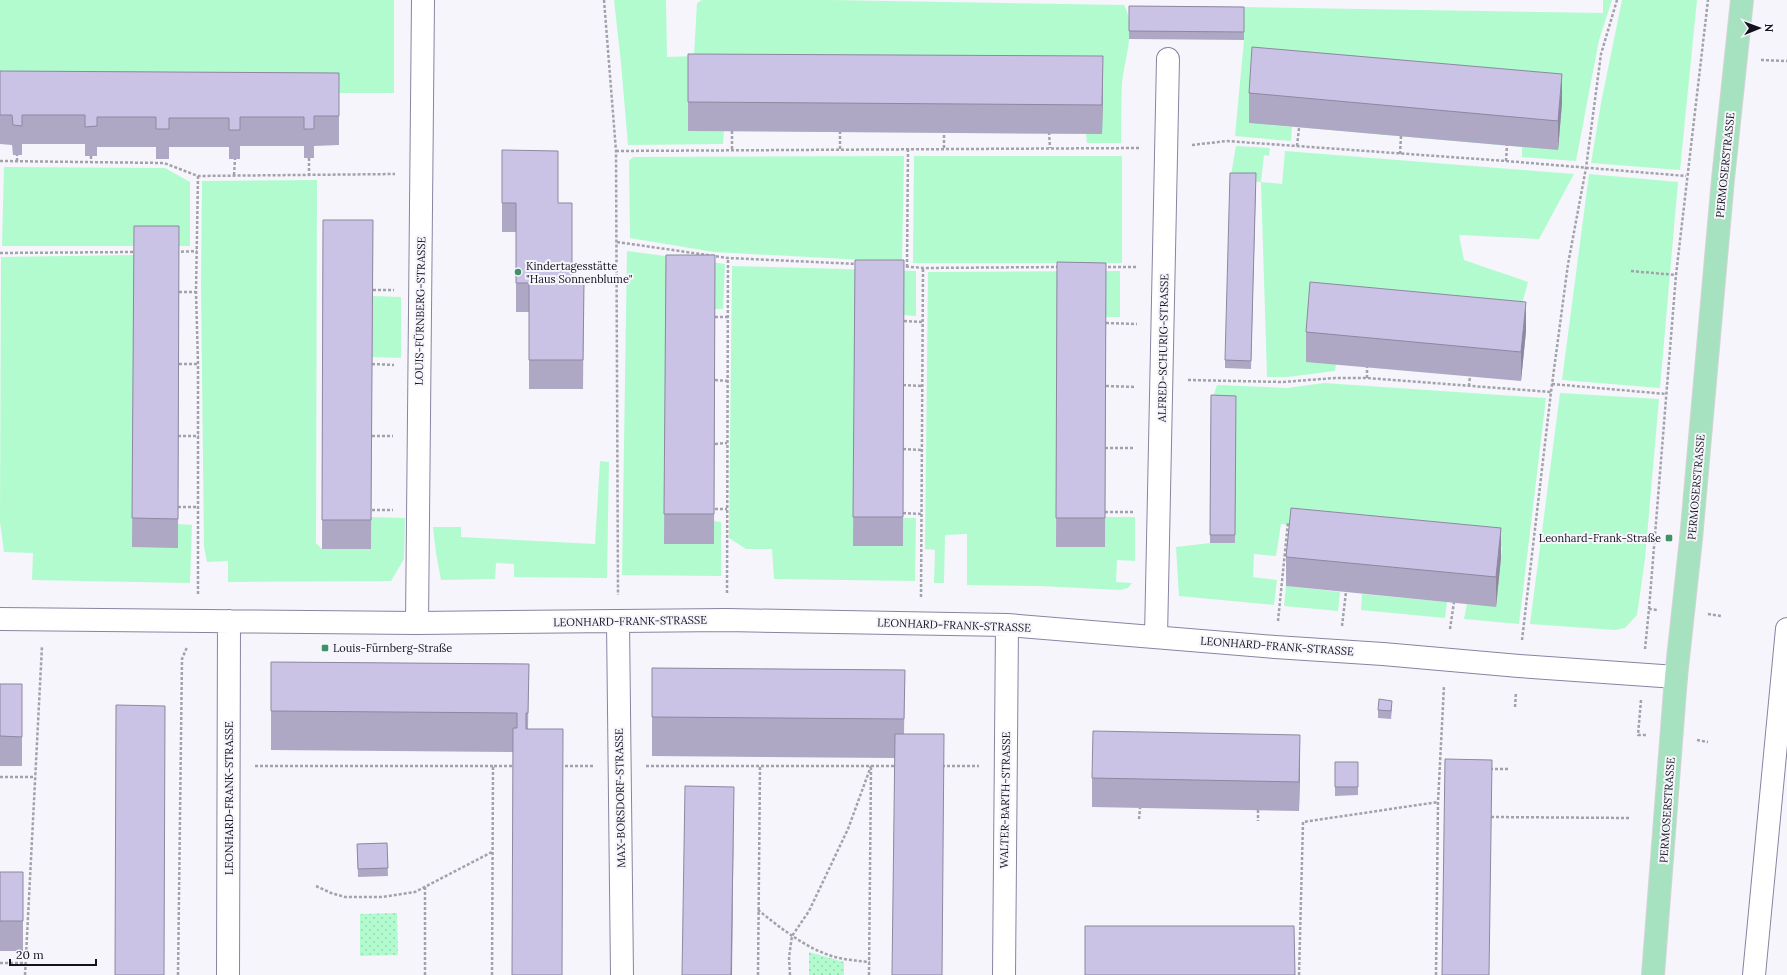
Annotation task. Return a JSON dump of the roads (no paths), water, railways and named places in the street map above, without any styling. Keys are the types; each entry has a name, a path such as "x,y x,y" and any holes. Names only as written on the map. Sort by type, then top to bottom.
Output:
{"main road":[{"name":"PERMOSERSTRASSE","path":"1653,975 1676,677 1691,539 1724,172 1742,0"}],"street":[{"name":"LOUIS-FÜRNBERG-STRASSE","path":"417,623 423,0"},
{"name":"ALFRED-SCHURIG-STRASSE","path":"1156,637 1168,60"},
{"name":"LEONHARD-FRANK-STRASSE","path":"0,619 417,623 727,620 1007,625 1676,677"},
{"name":"LEONHARD-FRANK-STRASSE","path":"228,975 229,621"},
{"name":"MAX-BORSDORF-STRASSE","path":"618,621 622,975"},
{"name":"WALTER-BARTH-STRASSE","path":"1004,975 1007,625"},
{"path":"1754,975 1787,629"}],"place":[{"name":"Kindertagesstätte \"Haus Sonnenblume\"","path":"518,272"},
{"name":"Leonhard-Frank-Straße","path":"1669,538"},
{"name":"Louis-Fürnberg-Straße","path":"325,648"}]}
